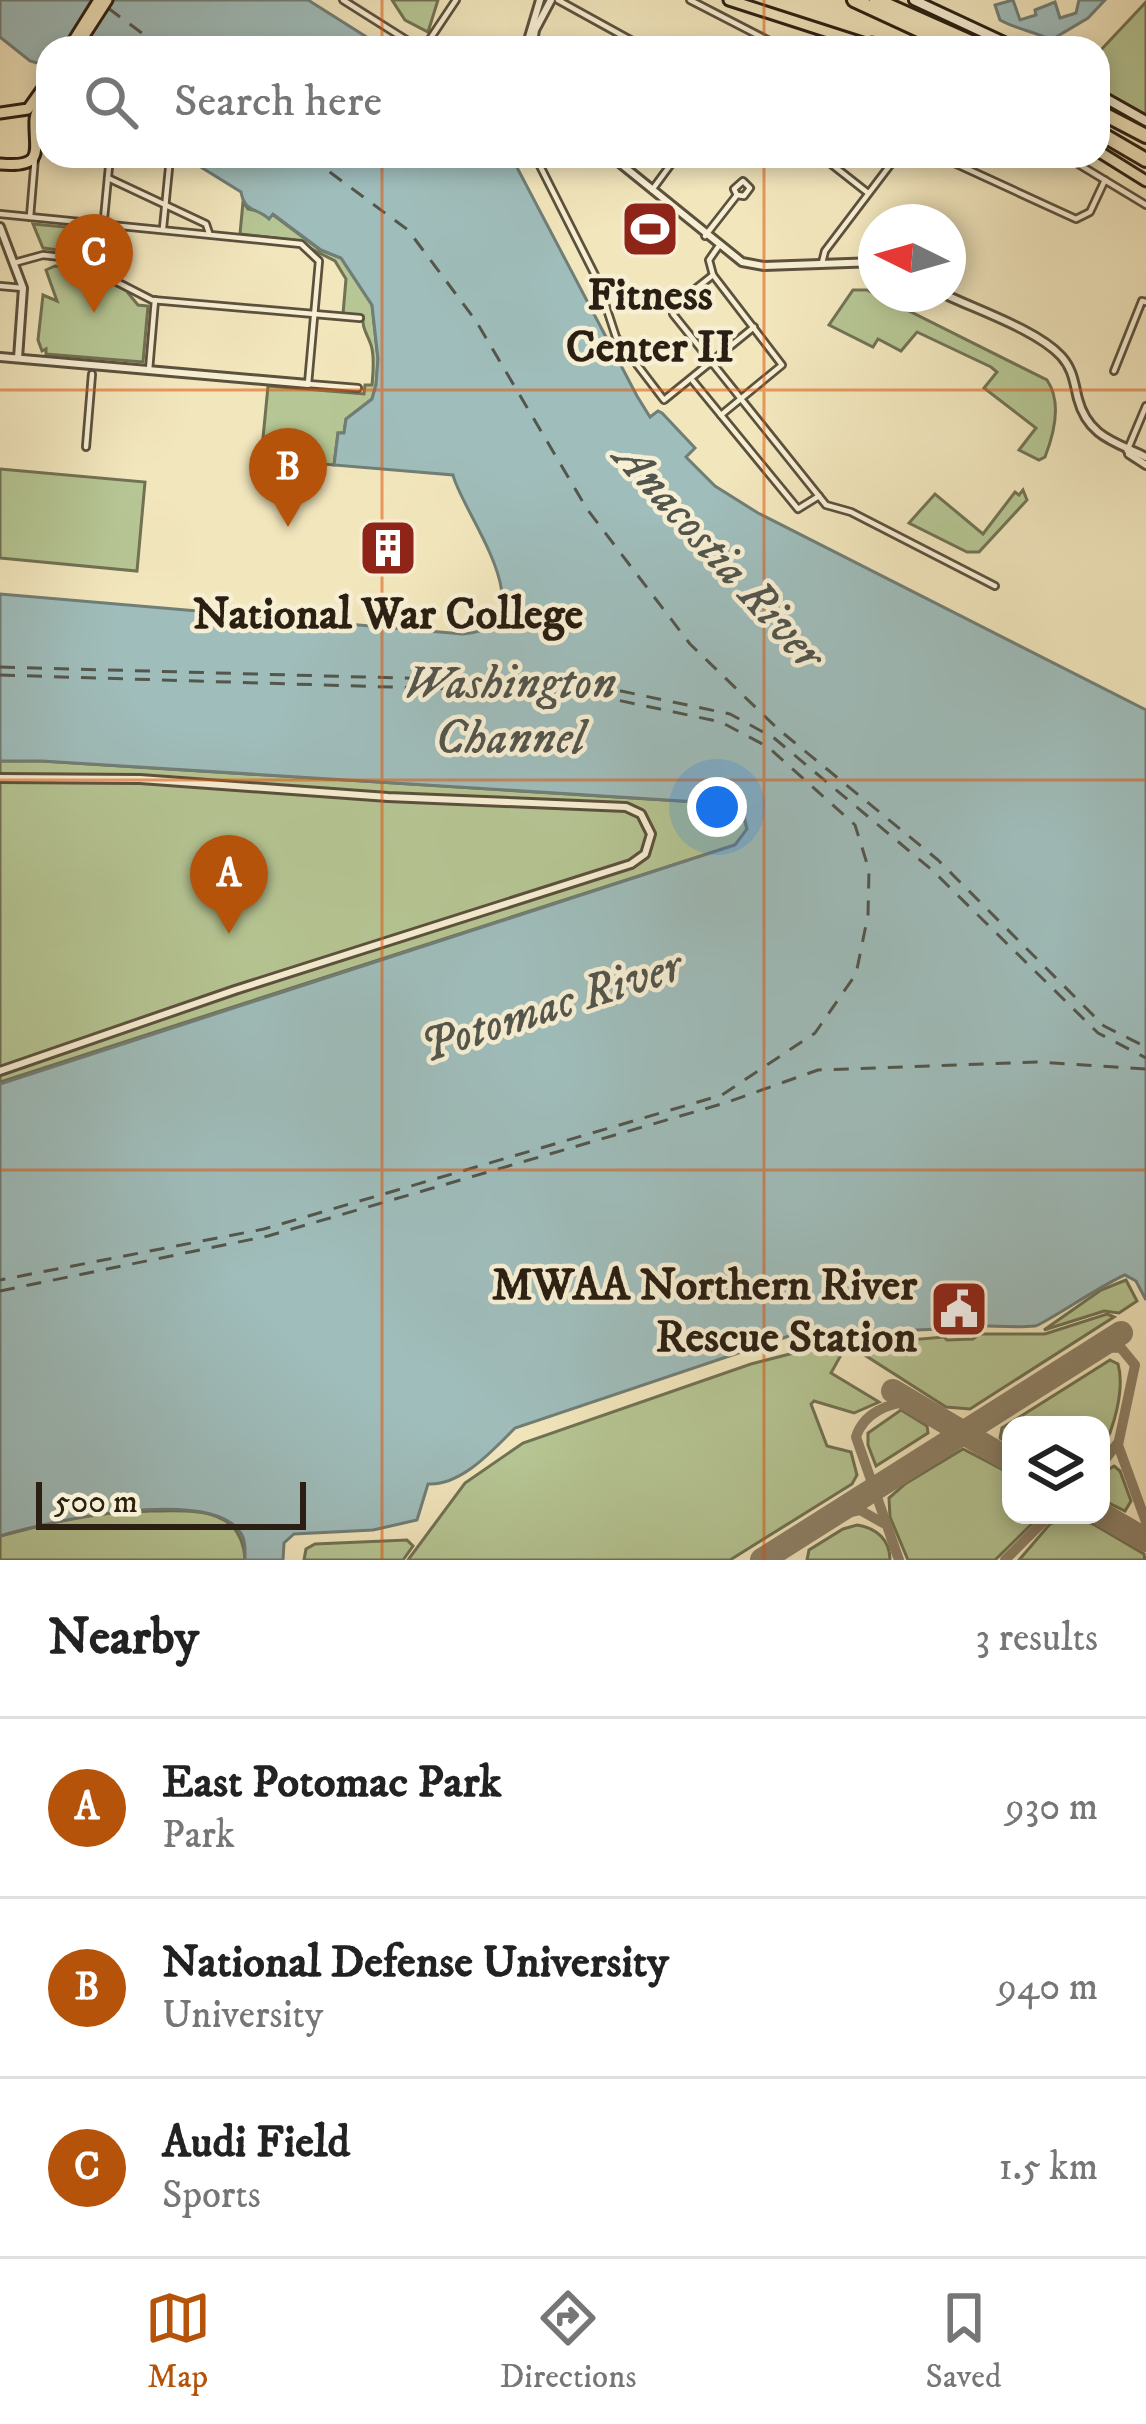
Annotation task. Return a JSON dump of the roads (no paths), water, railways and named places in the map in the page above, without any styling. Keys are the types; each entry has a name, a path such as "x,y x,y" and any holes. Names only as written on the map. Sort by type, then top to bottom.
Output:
{"highway":[{"path":"854,0 932,36"},
{"path":"876,0 957,36"},
{"path":"1110,116 1146,134"},
{"path":"1110,137 1146,158"}],"main road":[{"path":"80,36 103,0"},
{"path":"729,0 845,36"},
{"path":"914,0 991,36"},
{"path":"4,114 28,109 36,99"},
{"path":"1110,101 1146,121"},
{"path":"4,114 22,118 36,130"},
{"path":"0,164 22,164 36,152"},
{"path":"1110,154 1146,177"}],"street":[{"path":"343,0 402,36"},
{"path":"434,36 455,0"},
{"path":"533,36 539,0"},
{"path":"534,36 555,0 622,36"},
{"path":"690,0 760,36"},
{"path":"30,217 36,152"},
{"path":"99,271 109,168"},
{"path":"163,229 169,168"},
{"path":"541,168 599,284 611,326 664,400 754,327"},
{"path":"625,168 718,247 752,265 858,262"},
{"path":"652,190 668,168"},
{"path":"836,168 869,194"},
{"path":"822,263 888,168"},
{"path":"965,168 1076,219 1090,212 1106,180"},
{"path":"1086,168 1146,205"},
{"path":"108,178 206,224 209,233"},
{"path":"705,236 737,196"},
{"path":"0,214 294,242 318,257 308,384"},
{"path":"0,227 23,288 18,358"},
{"path":"718,247 710,260 713,275 782,365 721,415"},
{"path":"14,263 38,255 58,256 155,300 360,318"},
{"path":"713,275 672,309 819,496 829,507 851,512 995,586"},
{"path":"0,286 23,288"},
{"path":"149,370 155,300"},
{"path":"1114,371 1142,301 1146,302"},
{"path":"966,305 1058,353 1071,370 1089,423 1105,440 1146,461"},
{"path":"0,357 358,388"},
{"path":"86,447 92,374"},
{"path":"691,379 799,510 819,496"},
{"path":"1127,451 1146,406"},
{"path":"0,778 140,779 626,808 645,819 651,834 647,851 635,862 0,1071"}],"water":[{"path":"0,0 308,0 365,36 36,36 36,63 0,37"},
{"path":"1013,0 1020,20 1055,2 1060,18 1076,13 1079,0 1105,0 1088,18 1058,36 1041,36 1000,20 995,5"},
{"path":"202,168 517,168 650,417 662,413 695,448 686,457 715,486 758,513 1146,710 1146,1300 1136,1281 1125,1275 1035,1326 792,1335 515,1428 464,1473 428,1484 417,1520 373,1530 294,1534 284,1543 283,1560 245,1560 240,1532 223,1518 196,1511 88,1516 0,1536 0,1084 735,845 747,829 743,812 730,804 0,761 0,594 463,634 489,626 501,611 495,565 453,475 334,465 338,433 344,433 346,419 372,399 376,385 372,305 341,258 321,250 273,214 269,219 252,209 241,192"}],"place":[{"name":"Fitness Center II","path":"650,229"},
{"name":"Audi Field","path":"94,313"},
{"name":"National Defense University","path":"288,527"},
{"name":"National War College","path":"388,548"},
{"name":"East Potomac Park","path":"229,934"},
{"name":"MWAA Northern River Rescue Station","path":"959,1309"}],"water label":[{"name":"Anacostia River","path":"721,554"},
{"name":"Washington Channel","path":"510,708"},
{"name":"Potomac River","path":"550,1004"}]}
